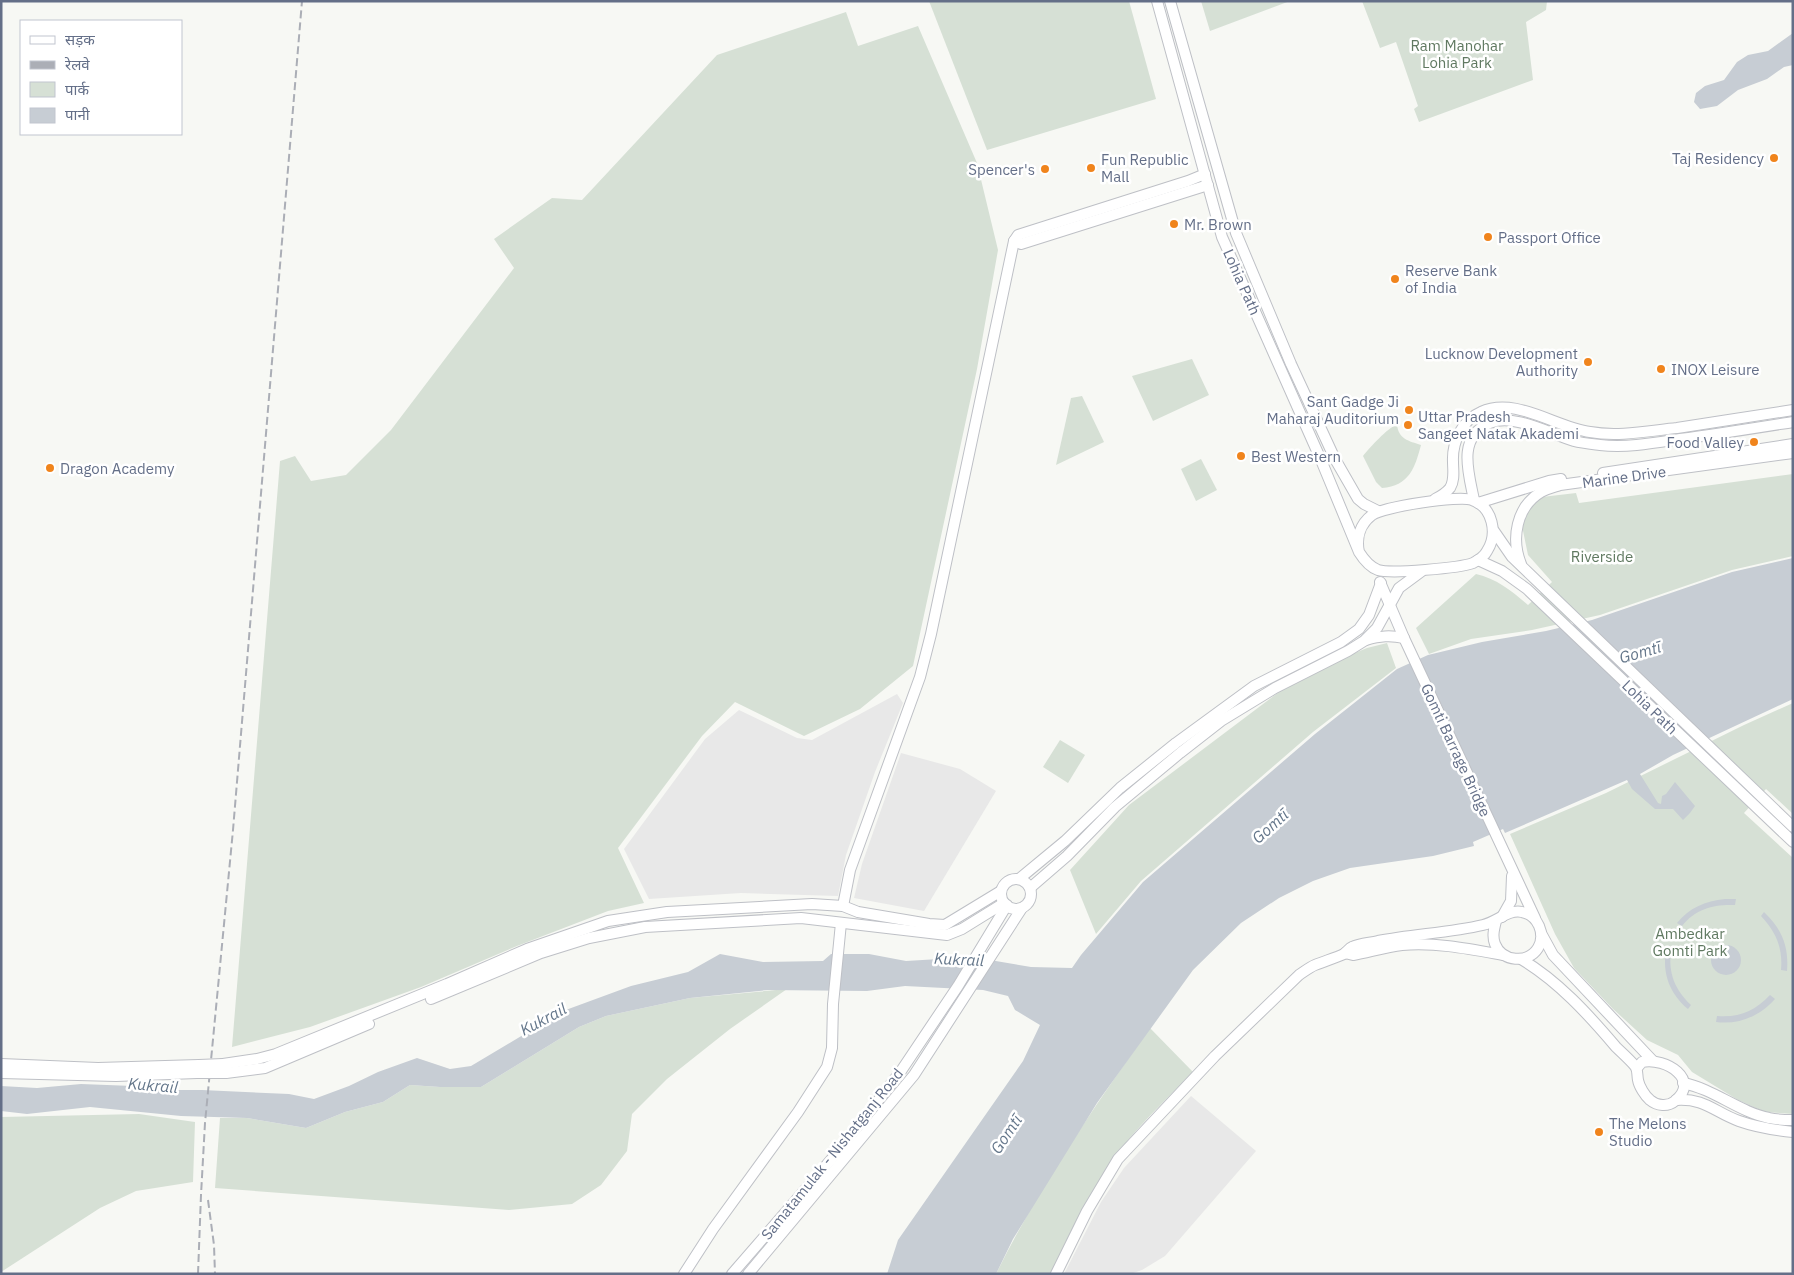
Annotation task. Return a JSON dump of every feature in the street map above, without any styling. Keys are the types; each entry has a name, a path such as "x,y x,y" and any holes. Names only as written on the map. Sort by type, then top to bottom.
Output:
{"street":[{"name":"Lohia Path","path":"1157,1 1222,237 1321,460 1359,552"},
{"name":"Lohia Path","path":"1170,1 1236,233 1291,364 1335,459 1358,499 1378,511"},
{"path":"843,906 850,870 920,677 1014,241 1018,235 1205,174"},
{"path":"1014,241 1021,244 1208,185"},
{"path":"1430,502 1445,494 1451,485 1453,452 1459,433 1475,415 1489,409 1515,408 1563,426 1590,432 1612,434 1638,433 1793,410"},
{"path":"1476,502 1466,461 1468,446 1478,431 1490,423 1498,421 1519,422 1575,441 1602,445 1633,446 1793,422"},
{"name":"Marine Drive","path":"1378,511 1456,498 1466,498 1476,502 1549,481 1793,444"},
{"name":"Marine Drive","path":"1523,568 1517,554 1516,537 1519,519 1527,503 1541,492 1560,485 1793,453"},
{"name":"Lohia Path","path":"1476,502 1488,514 1494,531 1512,557 1793,827"},
{"path":"1359,552 1358,540 1361,529 1370,516 1378,511"},
{"path":"1374,568 1393,572 1463,565 1478,560 1488,550 1493,541 1494,531"},
{"name":"Gomti Barrage Bridge","path":"1359,552 1368,564 1374,568 1404,638 1553,955 1652,1060"},
{"name":"Lohia Path","path":"1478,560 1502,571 1527,588 1735,789 1793,842"},
{"path":"1030,888 1067,856 1115,807 1180,752 1222,721 1275,688 1364,641 1377,628 1399,588 1425,569"},
{"path":"1,1073 116,1076 226,1073 264,1068 505,964 552,940 608,921 667,912 814,904 843,906 868,914 945,925 1002,891 1008,882 1019,879 1065,841 1120,788 1176,743 1254,686 1341,642 1359,629 1369,615 1381,583"},
{"path":"1364,641 1380,636 1392,635 1404,638"},
{"path":"1512,870 1513,886 1511,901 1499,919 1494,938 1495,944 1508,958 1521,959 1537,968 1598,1025 1637,1068 1638,1082 1651,1101 1656,1104 1666,1105 1676,1100 1681,1094 1683,1083 1681,1075 1674,1068 1652,1060 1642,1062 1637,1068"},
{"path":"1002,891 1006,904 1014,909 1022,908 1030,900 1030,888 1026,882 1019,879"},
{"path":"813,919 814,904"},
{"path":"1,1064 98,1068 199,1066 257,1060 318,1038 505,964 589,938 645,927 801,918 841,926 866,925 948,935 1006,904"},
{"name":"Samatamulak - Nishatganj Road","path":"732,1274 843,1146 901,1071 958,986 1006,904"},
{"name":"Samatamulak - Nishatganj Road","path":"748,1274 914,1075 1022,908"},
{"path":"1056,1274 1086,1212 1118,1159 1215,1056 1299,974 1345,953 1351,947 1400,937 1469,928 1499,919 1508,913 1522,912 1528,914 1540,928 1541,940 1534,953 1521,959"},
{"path":"866,925 868,914"},
{"path":"684,1274 713,1229 798,1112 827,1067 832,1048 833,1004 841,926"},
{"path":"1345,953 1353,955 1400,945 1420,944 1503,954"},
{"path":"1683,1083 1697,1086 1742,1108 1769,1118 1793,1120"},
{"path":"1676,1100 1697,1100 1738,1121 1770,1130 1793,1132"}],"shaded area":[{"path":"897,694 903,703 875,772 846,855 838,896 741,893 649,899 624,849 705,739 739,710 797,738 812,740"},
{"path":"901,753 960,769 996,791 924,911 854,898 862,864"},
{"path":"1191,1096 1256,1151 1165,1256 1142,1270 1130,1274 1064,1274 1101,1202 1124,1168"}],"green space":[{"path":"929,1 1129,1 1156,99 987,150"},
{"path":"1201,1 1290,1 1210,31"},
{"name":"Ram Manohar Lohia Park","path":"1362,1 1547,1 1546,10 1526,22 1533,80 1419,122 1414,109 1418,106 1396,42 1380,48"},
{"path":"846,12 858,46 918,26 977,163 998,250 977,369 913,666 860,709 804,736 735,702 702,736 618,848 644,903 608,911 517,946 421,987 310,1027 232,1047 280,461 295,456 311,481 346,475 391,430 514,268 494,239 552,198 582,200 717,55"},
{"path":"1192,359 1209,395 1153,421 1132,376"},
{"path":"1082,396 1104,442 1056,465 1071,398"},
{"path":"1397,424 1399,433 1402,436 1408,441 1421,445 1413,468 1405,480 1391,487 1382,488 1376,482 1363,456 1384,434"},
{"path":"1201,459 1217,490 1196,501 1181,469"},
{"name":"Riverside","path":"1793,474 1793,556 1732,570 1600,615 1532,630 1471,639 1429,654 1416,628 1476,574 1504,586 1528,605 1552,582 1528,555 1522,526 1527,510 1542,497 1576,493 1579,503"},
{"path":"1387,643 1396,668 1313,732 1141,881 1096,934 1070,870 1129,805 1283,689 1333,662 1367,648"},
{"name":"Ambedkar Gomti Park","path":"1793,703 1793,814 1766,789 1744,813 1793,858 1793,1114 1765,1112 1738,1100 1692,1072 1678,1055 1647,1040 1613,1009 1574,968 1555,934 1510,834 1606,793"},
{"path":"1060,740 1085,755 1068,783 1043,767"},
{"path":"787,989 730,1029 667,1079 632,1114 627,1151 601,1185 572,1204 509,1210 215,1188 220,1118 247,1118 306,1128 345,1112 383,1102 410,1085 481,1087 579,1027 606,1016 690,998"},
{"path":"1150,1028 1193,1072 1121,1148 1087,1201 1050,1274 996,1274 1049,1179"},
{"path":"139,1114 195,1122 193,1182 136,1191 100,1208 1,1272 1,1117"}],"water":[{"path":"1793,33 1793,65 1784,67 1767,79 1738,90 1717,106 1700,109 1694,102 1696,93 1705,86 1724,80 1737,62 1748,55 1768,51"},
{"path":"1793,558 1793,699 1673,755 1640,774 1658,803 1661,804 1662,796 1666,794 1675,782 1695,806 1683,820 1673,809 1655,809 1632,789 1627,780 1505,833 1503,829 1473,842 1474,846 1433,856 1350,868 1313,881 1279,898 1241,923 1193,970 1097,1103 1013,1239 996,1274 887,1274 898,1240 1023,1061 1040,1025 1015,1010 1008,996 983,990 905,986 867,991 768,990 690,998 606,1016 579,1027 481,1087 410,1085 383,1102 345,1112 306,1128 247,1118 181,1116 90,1107 27,1114 1,1111 1,1086 37,1088 81,1084 133,1086 174,1090 289,1094 314,1099 417,1058 450,1069 471,1066 563,1011 631,986 688,972 720,954 763,962 823,961 831,954 869,954 906,961 972,957 1031,967 1072,968 1143,882 1315,734 1397,669 1428,655 1592,620 1732,572"},
{"path":"1736,899 1735,905 1712,907 1693,915 1682,926 1677,923 1698,906 1711,901"},
{"path":"1764,912 1780,932 1783,939 1787,954 1787,971 1781,970 1780,947 1771,928 1761,916"},
{"path":"1726,945 1737,949 1741,960 1737,971 1726,975 1715,971 1711,960 1715,949"},
{"path":"1666,950 1671,951 1670,959 1674,981 1691,1005 1688,1009 1676,997 1666,975"},
{"path":"1770,995 1775,999 1756,1015 1741,1021 1716,1022 1717,1016 1732,1016 1746,1012"}],"railway":[{"path":"198,1274 205,1123 233,830 302,1"},
{"path":"208,1200 214,1245 215,1274"}],"place":[{"name":"Taj Residency","path":"1774,158"},
{"name":"Fun Republic Mall","path":"1091,168"},
{"name":"Spencer's","path":"1045,169"},
{"name":"Mr. Brown","path":"1174,224"},
{"name":"Passport Office","path":"1488,237"},
{"name":"Reserve Bank of India","path":"1395,279"},
{"name":"Lucknow Development Authority","path":"1588,362"},
{"name":"INOX Leisure","path":"1661,369"},
{"name":"Sant Gadge Ji Maharaj Auditorium","path":"1409,410"},
{"name":"Uttar Pradesh Sangeet Natak Akademi","path":"1408,425"},
{"name":"Food Valley","path":"1754,442"},
{"name":"Best Western","path":"1241,456"},
{"name":"Dragon Academy","path":"50,468"},
{"name":"The Melons Studio","path":"1599,1132"}],"water label":[{"name":"Gomtī","path":"1640,652"},
{"name":"Gomtī","path":"1270,826"},
{"name":"Kukrail","path":"959,959"},
{"name":"Kukrail","path":"543,1019"},
{"name":"Kukrail","path":"153,1085"},
{"name":"Gomtī","path":"1006,1134"}]}
